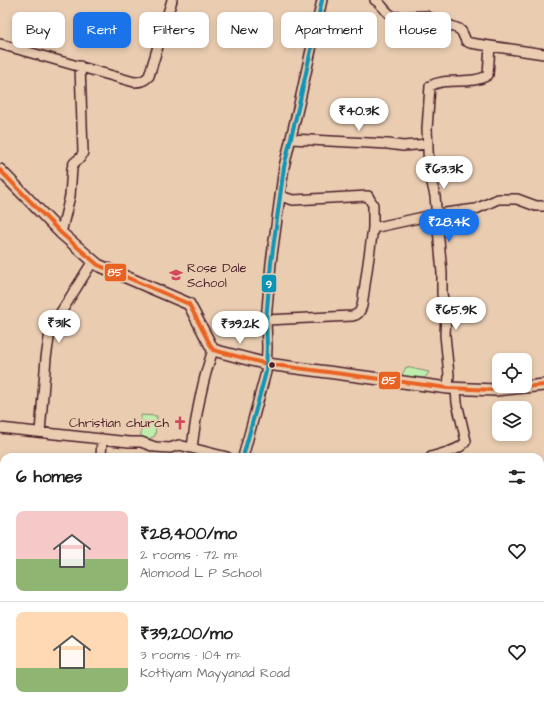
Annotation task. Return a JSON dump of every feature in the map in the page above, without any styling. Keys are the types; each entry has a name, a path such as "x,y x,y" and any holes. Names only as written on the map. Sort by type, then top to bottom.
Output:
{"main road":[{"path":"0,170 61,233 98,265 189,304 213,350 267,364 452,389 495,390 544,385"}],"street":[{"path":"0,44 134,82 140,82 149,76 172,0"},
{"path":"244,453 266,372 266,320 271,263 284,167 322,0"},
{"path":"375,0 381,4 390,16 426,16 459,29 466,41 544,54"},
{"path":"443,453 459,448 466,441 449,375 445,335 446,313 442,294 435,196 429,170 426,129 430,86 437,82 477,80 488,75 490,46"},
{"path":"61,233 70,196 72,168 83,152 80,66"},
{"path":"290,139 403,146 428,144"},
{"path":"266,320 352,316 360,312 373,228 373,205 368,196 293,200 280,196"},
{"path":"373,228 436,214 476,209 498,199 517,199 536,206 544,206"},
{"path":"40,432 46,358 50,332 93,261"},
{"path":"192,448 196,413 206,370 213,350"},
{"path":"0,428 141,442 155,447 170,448 179,445 211,453"},
{"path":"101,453 102,439"},
{"path":"154,453 155,447"}],"green space":[{"path":"406,367 429,372 425,378 401,377"},
{"path":"141,415 157,416 155,436 141,442"}],"transit line":[{"name":"9","path":"244,453 266,372 266,320 271,263 284,167 322,0"},
{"name":"85","path":"0,170 61,233 98,265 189,304 213,350 267,364 448,388 495,390 544,385"}],"place":[{"name":"Rose Dale School","path":"176,275"},
{"name":"Christian church","path":"180,423"}]}
